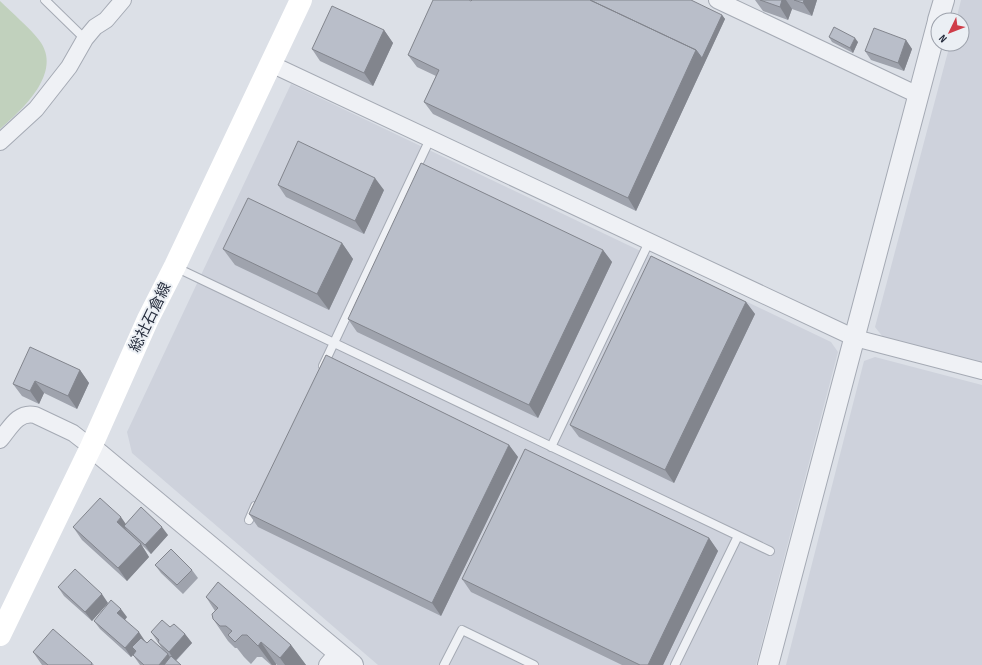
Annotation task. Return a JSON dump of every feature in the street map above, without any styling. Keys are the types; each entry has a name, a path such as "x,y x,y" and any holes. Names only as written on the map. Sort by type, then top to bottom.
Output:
{"main road":[{"name":"総社石倉線","path":"0,635 90,447 148,319 175,266 301,0"}],"street":[{"path":"0,142 36,109 69,67 85,39 95,27 106,20 123,0"},
{"path":"717,0 918,95"},
{"path":"940,12 944,0"},
{"path":"768,665 930,50"},
{"path":"271,64 855,338 982,371"},
{"path":"0,440 19,417 24,414 35,415 73,433 332,659 353,665"}],"lane":[{"path":"45,0 85,39"},
{"path":"321,371 430,139"},
{"path":"551,447 649,242"},
{"path":"175,266 770,551"},
{"path":"249,520 259,499"},
{"path":"675,665 738,536"},
{"path":"444,665 462,630 534,665"}],"shaded area":[{"path":"961,0 982,0 982,363 883,337 875,327 948,52 970,52 970,12 958,12"},
{"path":"291,84 831,342 838,352 756,665 378,665 132,453 127,432"},
{"path":"875,357 982,385 982,665 786,665 864,361"}],"green space":[{"path":"0,1 39,40 45,52 47,65 37,89 29,101 0,129"}],"building":[{"path":"433,0 590,0 696,50 628,198 424,102 439,70 408,55"},
{"path":"590,0 691,0 722,15 702,58 696,50"},
{"path":"760,0 782,0 780,7"},
{"path":"794,0 804,0 803,3"},
{"path":"332,6 384,30 364,73 312,49"},
{"path":"834,27 855,38 850,48 829,37"},
{"path":"874,28 906,40 898,63 865,51"},
{"path":"298,141 375,178 355,221 278,185"},
{"path":"421,163 603,250 529,405 348,319"},
{"path":"248,198 342,243 317,294 223,249"},
{"path":"651,256 746,302 665,470 570,425"},
{"path":"30,347 80,370 68,396 35,381 30,391 13,384"},
{"path":"326,355 509,445 432,603 249,514"},
{"path":"525,449 709,538 648,665 640,665 462,579"},
{"path":"100,498 121,517 117,522 141,544 118,568 73,527"},
{"path":"141,507 162,527 145,545 124,526"},
{"path":"171,549 192,570 177,585 155,565"},
{"path":"75,569 102,594 85,612 58,587"},
{"path":"218,582 291,645 280,658 261,642 258,646 247,635 242,635 235,642 228,635 232,631 226,626 220,626 213,619 212,614 218,608 206,597"},
{"path":"111,600 121,609 117,613 139,632 125,648 94,621"},
{"path":"162,620 170,627 174,624 185,634 169,652 158,642 159,640 151,632"},
{"path":"53,629 92,663 91,665 48,665 33,652"},
{"path":"141,638 147,643 151,639 168,654 159,665 144,665 133,655 136,651 132,647"},
{"path":"171,656 181,665 164,665"}]}
